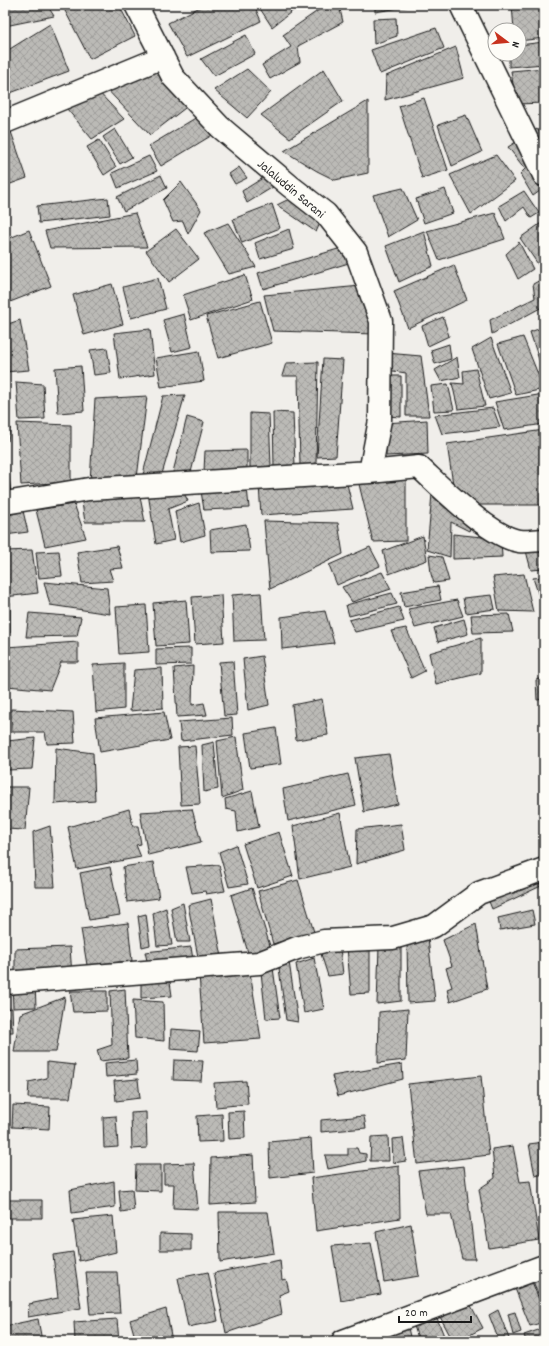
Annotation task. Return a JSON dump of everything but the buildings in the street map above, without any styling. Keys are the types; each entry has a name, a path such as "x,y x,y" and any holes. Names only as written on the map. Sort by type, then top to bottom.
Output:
{"street":[{"name":"Jalaluddin Sarani","path":"136,5 173,76 220,127 326,214 356,252 381,321 380,420 370,472"},
{"path":"461,5 544,175"},
{"path":"5,122 163,57"},
{"path":"5,503 89,489 370,472 419,467 452,498 497,533 519,541 544,540"},
{"path":"5,983 259,963 297,948 324,940 393,938 434,926 479,893 544,870"},
{"path":"343,1341 544,1266"}]}
